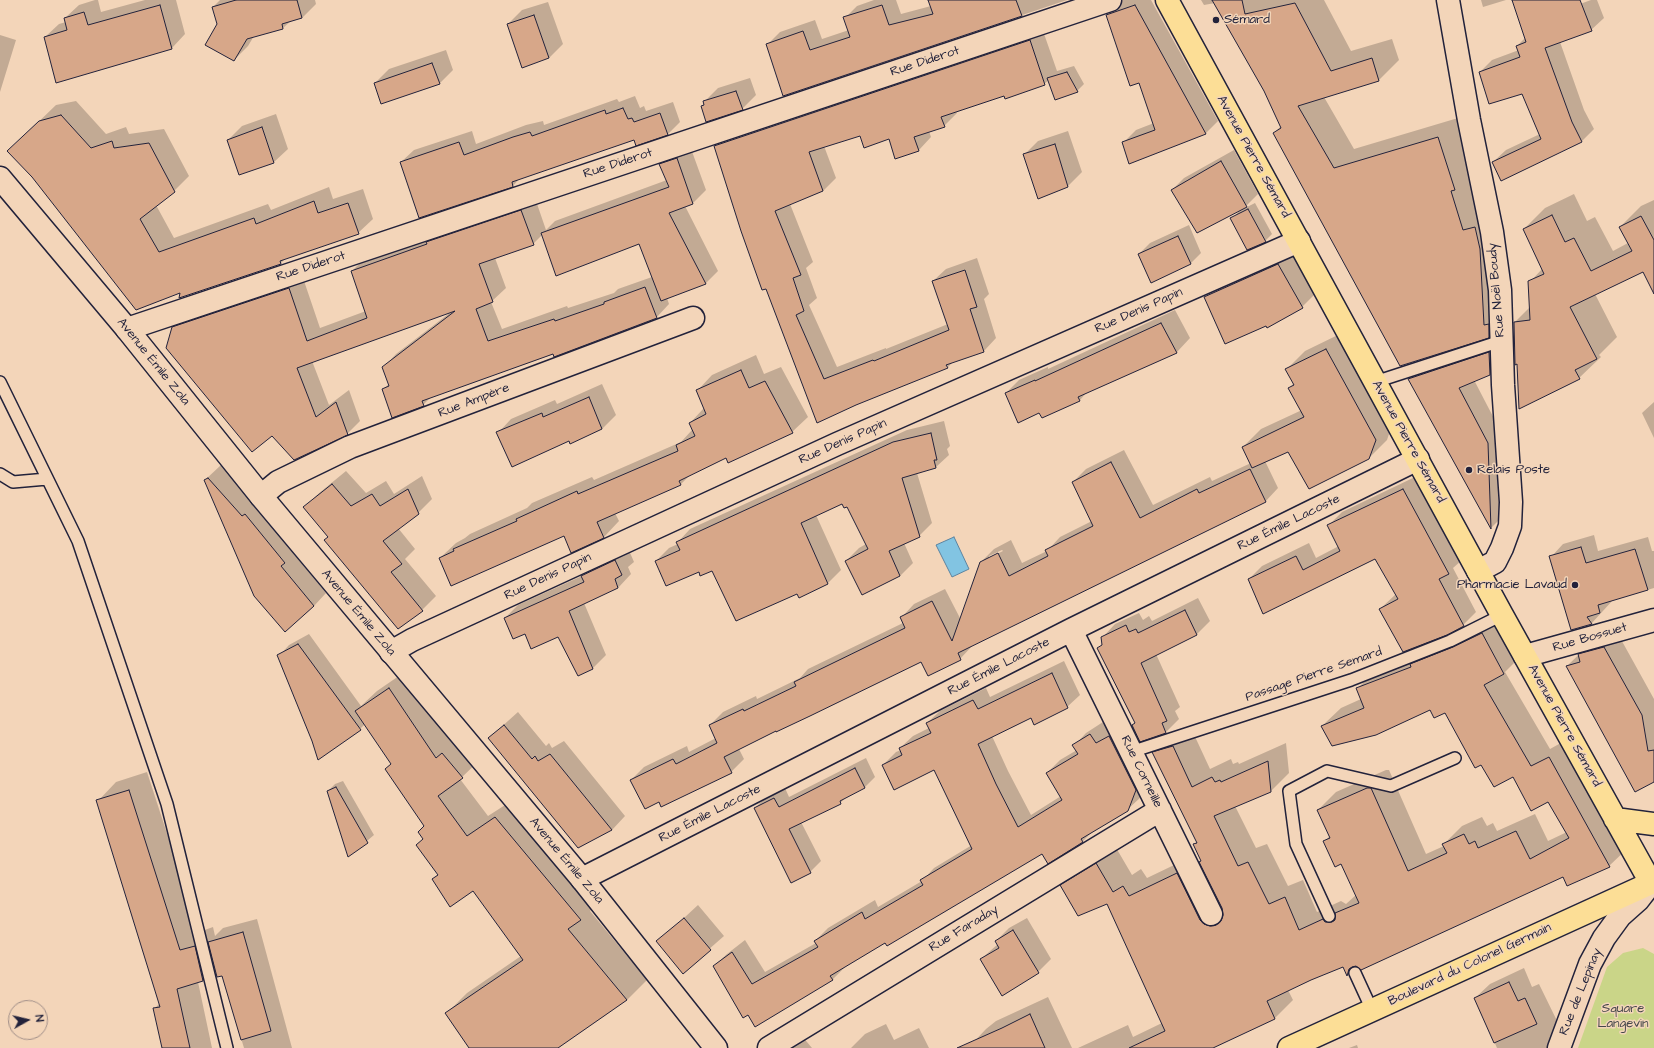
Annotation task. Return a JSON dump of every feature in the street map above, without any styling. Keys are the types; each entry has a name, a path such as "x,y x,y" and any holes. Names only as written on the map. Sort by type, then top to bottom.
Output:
{"main road":[{"name":"Avenue Pierre Sémard","path":"1167,0 1502,615 1653,884"},
{"path":"1615,818 1654,824"},
{"name":"Boulevard du Colonel Germain","path":"1288,1048 1653,884"}],"street":[{"name":"Rue Diderot","path":"127,329 1110,0"},
{"name":"Rue Noël Boudy","path":"1448,0 1469,120 1492,232 1500,290 1503,384 1511,502 1510,526 1495,562 1478,571"},
{"name":"Avenue Émile Zola","path":"0,178 127,329 261,496 582,879 716,1048"},
{"name":"Rue Denis Papin","path":"391,652 412,640 837,444 1299,241"},
{"name":"Rue Ampère","path":"261,496 278,482 350,447 693,318"},
{"name":"Rue Émile Lacoste","path":"582,879 1071,630 1418,459"},
{"name":"Rue Bossuet","path":"1525,656 1654,620"},
{"name":"Rue Corneille","path":"1071,630 1211,914"},
{"name":"Rue Faraday","path":"769,1048 1160,810"},
{"name":"Rue de Lepinay","path":"1559,1048 1590,964 1604,938 1620,916 1653,884"}],"lane":[{"path":"1375,382 1501,341"},
{"path":"0,382 78,541 167,804 227,1048"},
{"path":"0,474 13,482 47,478"},
{"name":"Passage Pierre Semard","path":"1131,752 1351,680 1450,641 1502,615"},
{"path":"1329,916 1296,844 1290,791 1327,771 1391,786 1455,758"},
{"path":"1354,973 1372,1010"}],"green space":[{"name":"Square Langevin","path":"1643,948 1654,954 1654,1048 1578,1048 1607,967 1623,953"}],"water":[{"path":"954,537 969,569 952,577 936,545"}],"building":[{"path":"236,0 297,0 302,18 282,24 283,29 247,39 234,61 205,45 217,24 212,7"},
{"path":"928,0 1016,0 1022,16 783,96 766,44 803,31 810,50 850,37 843,17 882,5 889,25 933,14"},
{"path":"1212,0 1242,0 1245,14 1295,3 1331,71 1372,58 1379,81 1298,106 1334,168 1438,137 1455,190 1451,191 1463,230 1475,227 1480,249 1484,325 1489,324 1489,338 1400,366 1273,133 1281,128 1264,91"},
{"path":"1512,0 1580,0 1592,31 1545,48 1572,122 1582,142 1501,181 1492,162 1541,139 1522,94 1489,104 1479,72 1520,57 1516,46 1526,42"},
{"path":"160,5 172,49 56,83 44,37 67,30 64,18 84,12 88,25"},
{"path":"1135,5 1206,134 1129,164 1122,142 1155,130 1139,83 1130,86 1106,15"},
{"path":"534,15 549,58 522,68 507,24"},
{"path":"1030,40 1045,85 1005,99 1004,96 941,117 945,127 914,137 919,151 895,159 889,139 864,148 860,136 809,152 823,191 775,211 801,275 793,278 804,311 796,315 824,379 873,360 874,361 949,330 932,281 965,270 977,307 970,309 984,352 946,365 948,368 856,405 817,423 766,289 762,290 741,231 714,146"},
{"path":"432,63 440,84 381,104 374,83"},
{"path":"1067,72 1078,92 1055,100 1047,78"},
{"path":"736,91 743,110 706,122 701,106 704,105 703,101"},
{"path":"623,108 628,119 632,118 634,122 660,113 668,135 636,146 634,140 512,182 513,187 419,218 400,162 459,142 464,155 513,137 530,132 532,136 605,110 606,114"},
{"path":"61,115 91,148 112,141 114,148 149,143 175,192 140,219 159,252 254,218 256,224 314,201 318,213 348,203 359,234 280,261 281,264 179,298 180,293 136,310 32,177 7,151 39,121"},
{"path":"262,127 274,163 239,175 227,140"},
{"path":"1055,144 1068,187 1038,199 1023,154"},
{"path":"677,158 693,204 669,213 706,284 661,301 639,244 556,276 541,233 669,187 659,164"},
{"path":"1221,161 1247,207 1197,233 1171,190"},
{"path":"1248,209 1266,242 1247,250 1230,218"},
{"path":"521,210 534,245 479,264 493,302 476,309 488,341 554,319 555,321 604,304 604,302 645,287 657,318 554,357 553,354 422,401 424,406 392,418 382,389 389,386 382,367 455,311 297,368 316,417 336,402 348,435 294,460 272,436 252,452 166,348 172,327 289,288 307,341 367,318 351,271 427,244 426,242"},
{"path":"1552,215 1565,242 1574,238 1591,271 1632,251 1619,227 1641,216 1654,240 1654,294 1643,272 1570,307 1597,359 1575,370 1580,379 1519,409 1517,364 1515,365 1514,322 1530,320 1528,281 1544,274 1523,229"},
{"path":"1178,236 1191,264 1151,283 1138,254"},
{"path":"1278,264 1303,308 1267,328 1266,326 1225,344 1204,297"},
{"path":"1161,323 1177,353 1078,397 1080,401 1042,418 1039,413 1018,423 1005,393 1035,381"},
{"path":"1326,349 1376,440 1369,459 1309,489 1288,452 1252,468 1242,447 1304,417 1288,388 1294,385 1285,369"},
{"path":"1489,352 1490,375 1459,388 1488,443 1491,529 1408,379"},
{"path":"741,370 749,388 765,381 793,433 728,463 726,458 679,481 681,485 597,522 604,538 571,553 564,536 451,586 439,558 454,551 453,549 517,521 516,519 577,491 578,494 678,451 676,445 695,436 689,423 706,414 696,390"},
{"path":"589,397 602,429 570,444 569,441 512,467 496,432 542,413 543,417"},
{"path":"931,433 937,460 934,460 936,468 902,478 920,537 889,551 900,576 862,595 845,561 868,549 847,507 844,508 842,504 801,523 828,584 799,598 797,594 736,621 712,571 700,576 699,572 666,586 655,561 680,550 676,542 893,442"},
{"path":"1111,462 1140,518 1197,489 1199,493 1250,469 1266,502 958,653 961,660 928,676 921,662 776,731 724,757 732,773 661,807 659,802 645,809 630,780 673,759 676,764 717,743 709,725 743,709 744,711 796,686 794,682 905,628 900,617 932,601 952,641 980,562 998,553 1009,576 1048,556 1045,550 1093,526 1072,482"},
{"path":"208,478 242,516 245,514 285,563 281,566 314,606 285,632 254,596 204,480"},
{"path":"332,484 351,506 372,494 380,506 408,489 419,514 383,541 402,564 391,572 423,611 398,629 324,540 328,537 303,507"},
{"path":"1403,489 1449,574 1439,579 1464,626 1447,635 1403,652 1379,609 1398,599 1375,559 1263,614 1248,579 1296,556 1303,570 1340,551 1327,525"},
{"path":"1581,547 1586,563 1635,549 1648,590 1598,605 1600,613 1587,617 1592,624 1571,630 1549,556"},
{"path":"615,560 622,575 615,579 618,588 569,611 593,669 578,676 558,637 531,649 525,634 513,639 504,618 584,582 581,576"},
{"path":"1185,610 1197,635 1141,663 1167,721 1162,723 1166,733 1140,742 1132,725 1135,723 1097,648 1102,645 1101,637 1126,625 1129,632 1136,629 1138,633"},
{"path":"1482,633 1504,674 1484,685 1531,766 1549,757 1610,867 1567,886 1563,877 1361,970 1356,966 1352,967 1349,969 1347,976 1343,967 1311,980 1267,1001 1275,1019 1213,1048 1129,1048 1165,1031 1107,904 1078,916 1060,885 1096,863 1113,892 1123,886 1129,896 1177,873 1200,920 1204,924 1210,926 1216,925 1221,921 1223,915 1222,908 1199,862 1201,861 1193,844 1197,843 1152,752 1173,746 1192,787 1212,777 1215,782 1220,780 1221,782 1268,761 1271,792 1214,816 1238,866 1248,862 1269,904 1285,897 1299,930 1323,919 1325,922 1332,922 1335,920 1335,913 1359,903 1341,864 1335,867 1323,841 1330,838 1317,810 1367,788 1371,788 1408,871 1447,853 1442,844 1464,834 1469,844 1475,841 1478,848 1516,831 1530,859 1569,838 1548,802 1531,811 1513,777 1494,787 1481,765 1475,768 1445,713 1434,718 1430,710 1376,735 1332,746 1321,726 1364,708 1356,688 1411,667 1410,664 1453,647"},
{"path":"298,644 361,730 318,760 312,741 277,655"},
{"path":"1604,647 1642,715 1648,751 1654,750 1654,782 1635,792 1566,666 1580,662 1578,654"},
{"path":"1052,673 1068,708 1034,725 1031,718 978,744 1018,827 1062,800 1046,773 1078,754 1072,745 1090,734 1096,743 1109,736 1136,790 1128,811 1081,839 1083,842 1048,864 1042,854 887,946 885,943 830,976 833,980 755,1027 748,1015 743,1018 713,966 732,952 752,984 818,947 814,941 862,912 865,919 923,885 920,880 972,849 934,770 894,790 882,765 902,755 899,748 931,733 926,723 973,700 978,709"},
{"path":"389,688 436,758 442,753 463,778 438,796 467,836 495,817 581,920 568,929 627,1000 558,1048 469,1048 445,1013 523,960 473,891 450,907 432,879 438,875 416,845 423,839 418,832 424,826 385,769 391,764 355,711"},
{"path":"504,725 532,759 535,756 538,761 550,754 612,830 578,848 488,738"},
{"path":"855,768 865,788 840,801 841,804 789,829 811,873 791,883 754,808 774,798 779,807"},
{"path":"336,787 368,843 348,857 327,791"},
{"path":"129,790 180,950 195,946 203,981 177,989 190,1048 162,1048 153,1008 160,1007 96,800"},
{"path":"684,918 711,950 683,974 656,941"},
{"path":"1013,930 1039,973 1002,996 980,959 999,948 995,941"},
{"path":"243,932 271,1031 241,1040 222,976 217,977 208,942"},
{"path":"1509,982 1518,1001 1525,998 1537,1024 1494,1043 1474,998"},
{"path":"1030,1014 1045,1048 957,1048 1002,1028"}],"place":[{"name":"Sémard","path":"1216,20"},
{"name":"Relais Poste","path":"1469,470"},
{"name":"Pharmacie Lavaud","path":"1575,585"}]}
